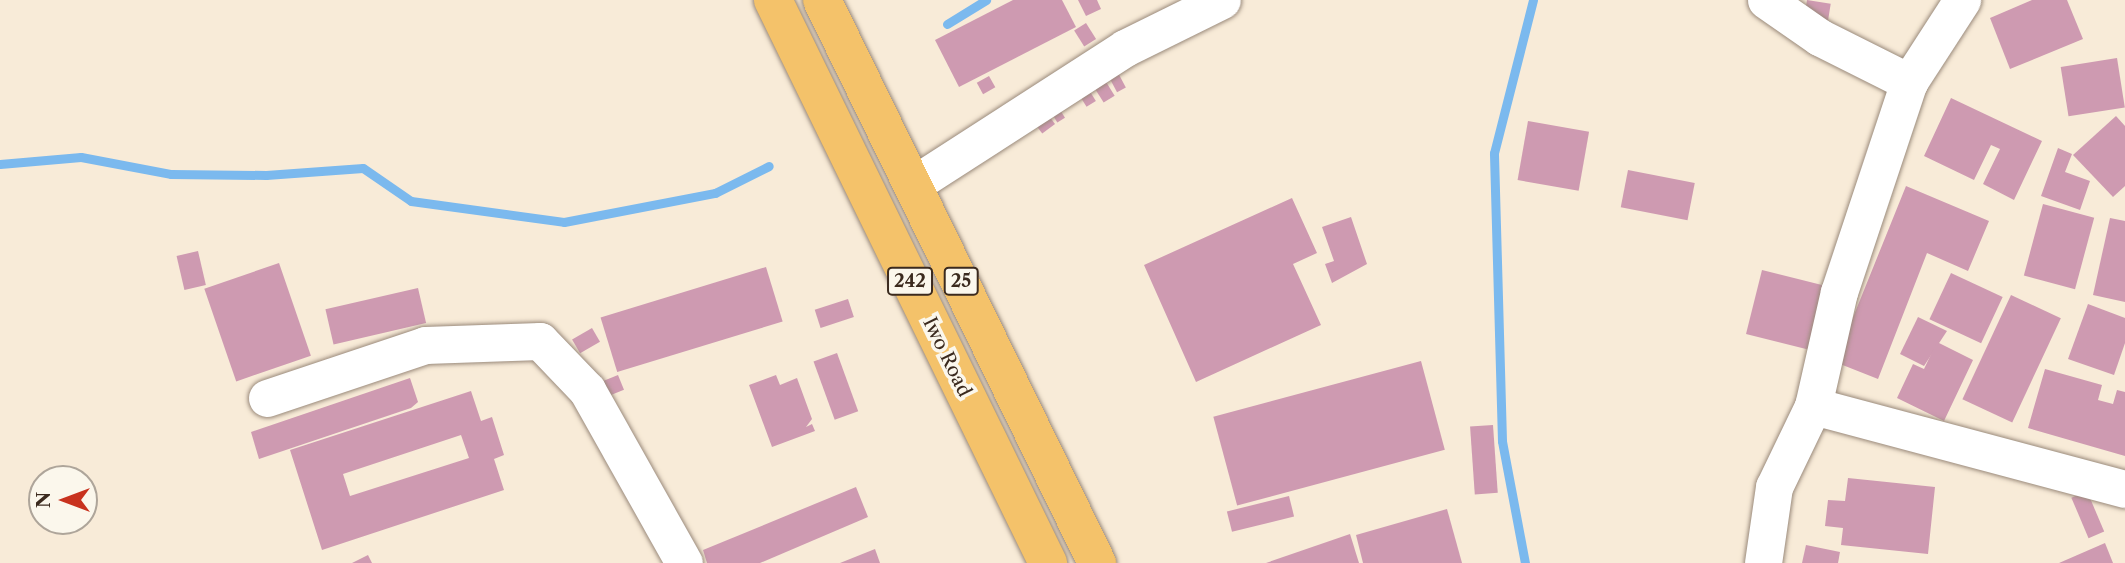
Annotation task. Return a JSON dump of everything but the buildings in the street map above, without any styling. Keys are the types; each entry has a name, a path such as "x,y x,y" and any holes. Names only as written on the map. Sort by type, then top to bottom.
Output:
{"main road":[{"name":"Iwo Road","path":"773,0 1048,563"},
{"name":"25","path":"822,0 1097,563"}],"street":[{"path":"914,184 1125,48 1222,0"},
{"path":"1766,0 1819,37 1909,82"},
{"path":"1763,563 1774,487 1813,406 1839,292 1909,82 1962,0"},
{"path":"267,398 425,345 540,341 587,390 684,563"},
{"path":"1813,406 2125,489"}],"waterway":[{"path":"947,24 986,0"},
{"path":"1525,563 1502,441 1494,153 1533,0"},
{"path":"0,164 81,157 171,174 266,175 363,168 411,201 564,222 715,193 769,166"}]}
